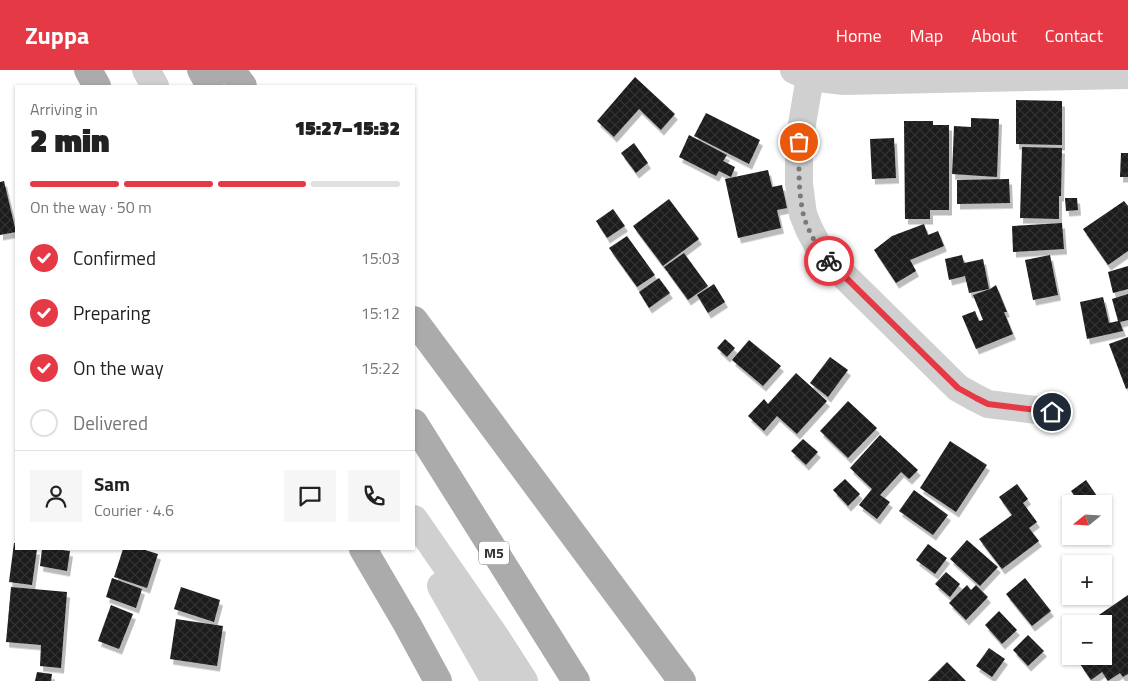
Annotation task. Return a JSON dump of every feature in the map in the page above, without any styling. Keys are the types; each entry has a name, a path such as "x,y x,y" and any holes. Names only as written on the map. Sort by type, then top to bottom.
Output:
{"main road":[{"path":"88,70 96,85"},
{"path":"201,70 209,85"},
{"path":"231,70 242,85"},
{"path":"415,321 682,681"},
{"name":"M5","path":"415,425 576,681"},
{"path":"364,550 438,681"}],"street":[{"path":"146,70 154,85"},
{"path":"1052,412 988,404 958,388 823,255 803,214 799,184 802,74 844,80 1128,76"},
{"path":"415,520 524,681"},
{"path":"415,539 495,681"}],"building":[{"path":"635,77 675,114 661,130 639,109 614,137 597,121"},
{"path":"1016,100 1062,101 1062,145 1016,144"},
{"path":"706,113 760,140 749,164 694,136"},
{"path":"971,118 999,119 997,177 952,174 954,126 971,127"},
{"path":"904,121 933,121 933,125 949,125 949,210 930,210 930,219 905,219"},
{"path":"689,135 727,155 723,161 735,167 731,177 719,171 716,176 679,157"},
{"path":"894,138 896,178 872,179 870,139"},
{"path":"634,143 648,163 636,173 621,153"},
{"path":"1022,147 1062,148 1059,219 1020,218"},
{"path":"1121,153 1128,153 1128,177 1120,177"},
{"path":"768,170 772,187 782,185 787,208 777,210 781,228 738,238 725,179"},
{"path":"1009,179 1010,203 957,204 957,180"},
{"path":"4,181 15,232 0,235 0,182"},
{"path":"1065,198 1077,198 1078,210 1066,211"},
{"path":"669,199 699,239 663,266 633,226"},
{"path":"1124,201 1128,206 1128,251 1108,265 1083,229"},
{"path":"613,209 625,226 607,238 596,221"},
{"path":"1062,223 1064,249 1013,252 1012,226"},
{"path":"924,224 928,235 938,231 944,246 910,260 916,271 896,283 874,250 892,236"},
{"path":"627,236 655,275 637,287 609,248"},
{"path":"684,253 708,286 688,300 664,267"},
{"path":"962,255 964,263 983,259 989,289 969,293 965,276 949,280 945,259"},
{"path":"1050,255 1058,295 1033,300 1025,260"},
{"path":"1128,266 1128,289 1113,293 1108,272"},
{"path":"659,278 670,293 649,308 639,292"},
{"path":"714,284 725,302 708,313 697,295"},
{"path":"996,285 1007,312 1004,312 1013,334 976,349 962,316 975,311 979,321 983,320 973,295"},
{"path":"1128,294 1128,320 1120,322 1123,331 1087,339 1080,302 1103,297 1109,323 1118,321 1112,299"},
{"path":"1128,337 1128,388 1126,389 1109,344"},
{"path":"725,339 735,348 727,357 717,348"},
{"path":"749,340 781,366 763,386 732,360"},
{"path":"830,357 848,370 828,397 810,383"},
{"path":"796,373 827,401 797,434 777,416 764,431 748,416 764,399 768,404"},
{"path":"848,401 877,428 848,458 820,431"},
{"path":"880,435 918,470 909,479 901,472 880,495 890,502 877,519 859,505 872,489 850,468"},
{"path":"803,439 818,452 806,465 791,451"},
{"path":"950,441 987,465 956,512 920,488"},
{"path":"845,479 860,494 848,506 833,490"},
{"path":"1086,480 1096,495 1074,495 1071,491"},
{"path":"1017,484 1028,499 1023,503 1037,522 1029,528 1039,541 1002,569 979,539 1012,515 999,497"},
{"path":"914,490 948,515 933,535 899,511"},
{"path":"967,540 998,567 980,586 950,559"},
{"path":"14,543 15,550 37,550 32,585 9,582"},
{"path":"928,544 947,558 935,574 916,560"},
{"path":"42,550 70,551 67,571 40,566"},
{"path":"123,550 145,550 158,554 147,588 114,577"},
{"path":"946,572 960,584 950,597 935,584"},
{"path":"112,578 142,589 136,608 106,597"},
{"path":"1025,578 1051,611 1032,626 1006,594"},
{"path":"967,585 971,590 976,585 988,597 966,620 949,603"},
{"path":"11,587 67,592 61,668 40,666 41,645 6,642"},
{"path":"181,587 220,600 214,622 174,609"},
{"path":"1128,595 1128,674 1123,677 1120,673 1108,681 1102,672 1091,680 1081,665 1112,665 1112,615 1099,615"},
{"path":"111,605 133,614 119,649 98,641"},
{"path":"999,611 1017,630 1002,644 985,625"},
{"path":"176,619 223,626 217,666 170,659"},
{"path":"1028,635 1044,651 1028,666 1013,650"},
{"path":"989,648 1005,659 992,677 976,666"},
{"path":"947,662 966,681 928,681"},
{"path":"37,672 52,674 51,681 35,681"}],"way so far":[{"path":"799,142 799,184 803,214 823,255 829,261"}],"route":[{"path":"829,261 958,388 988,404 1052,412"}]}
